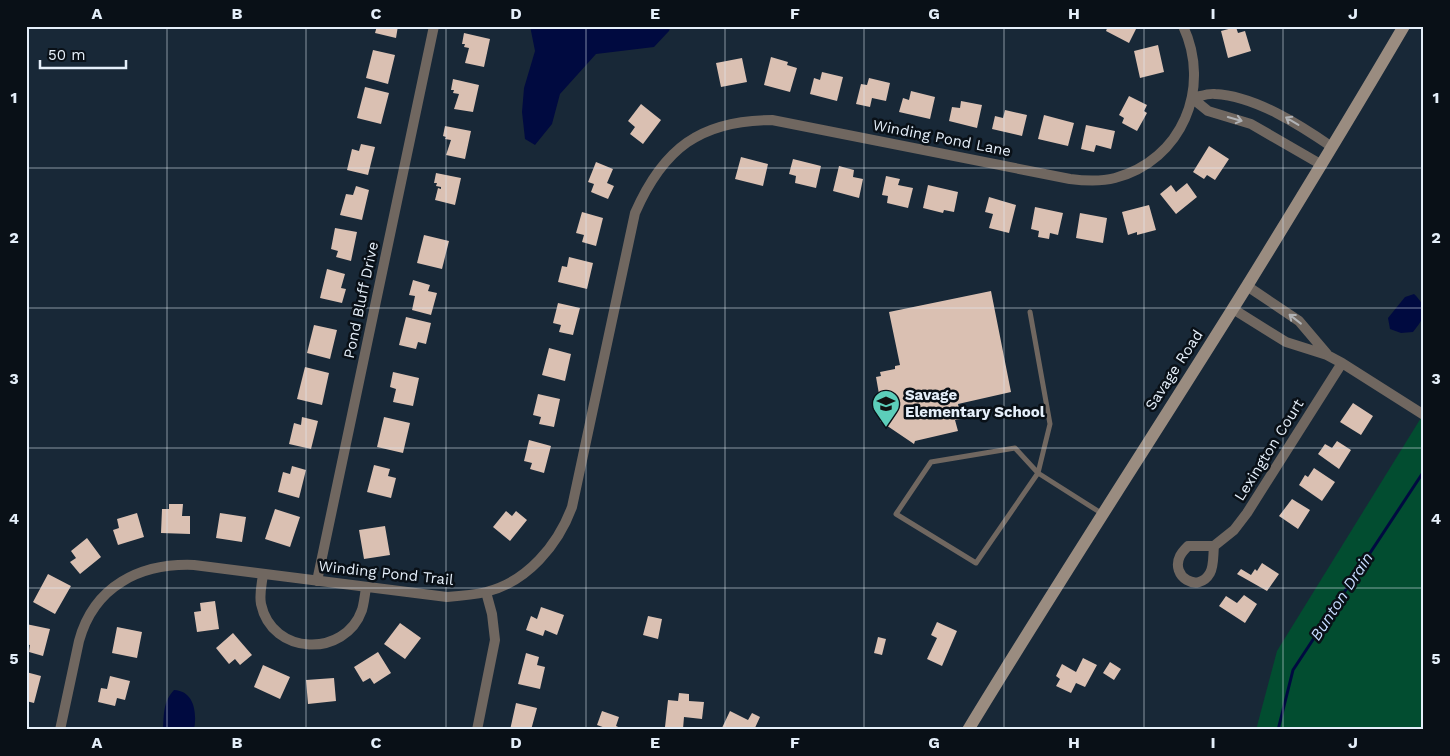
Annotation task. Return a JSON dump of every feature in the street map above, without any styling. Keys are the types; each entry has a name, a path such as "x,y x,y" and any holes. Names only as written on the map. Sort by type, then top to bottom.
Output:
{"street":[{"name":"Pond Bluff Drive","path":"317,580 434,26"},
{"path":"1183,26 1193,57 1195,77 1192,98"},
{"name":"Savage Road","path":"968,730 1322,165 1404,26"},
{"path":"1192,98 1214,93 1237,98 1285,117 1332,147"},
{"path":"1192,98 1208,112 1251,124 1322,165"},
{"name":"Winding Pond Lane","path":"662,166 668,158 686,143 708,131 737,122 772,120 1070,179 1100,181 1132,172 1159,155 1172,141 1180,128 1192,98"},
{"name":"Winding Pond Trail","path":"60,730 82,630 95,607 109,591 134,574 175,564 447,597 486,592 510,581 532,566 550,548 566,522 578,483 635,214 650,182 662,166"},
{"path":"1247,286 1299,321 1327,355"},
{"path":"1232,309 1286,342 1327,355 1342,363 1424,415"},
{"name":"Lexington Court","path":"1214,546 1234,530 1247,513 1342,363"},
{"path":"263,574 260,596 264,614 278,633 292,642 300,644 316,645 340,638 351,628 362,611 366,587"},
{"path":"477,730 495,640 492,614 486,592"}],"lane":[{"path":"1030,312 1050,424 1038,473 976,563 896,514 931,462 1015,448 1038,473 1102,514"}],"green space":[{"path":"1424,413 1424,730 1256,730 1277,651"}],"shaded area":[{"path":"530,26 671,26 669,31 654,47 596,54 560,94 552,124 535,145 525,139 522,112 524,88 535,51"},
{"path":"1414,294 1422,304 1424,313 1417,327 1413,332 1401,333 1390,329 1388,318 1405,297"},
{"path":"174,690 186,694 193,704 195,711 194,730 163,730 166,704"}],"building":[{"path":"377,26 398,26 396,38 375,33"},
{"path":"1108,26 1137,27 1129,43 1106,31"},
{"path":"1236,27 1238,33 1245,31 1251,51 1228,58 1221,31"},
{"path":"464,33 490,39 484,67 465,63 469,48 464,47 465,44 462,44"},
{"path":"1158,45 1164,72 1140,78 1134,51"},
{"path":"373,50 395,55 388,84 366,78"},
{"path":"771,57 788,62 787,65 797,68 790,92 764,85"},
{"path":"742,58 747,82 721,87 716,63"},
{"path":"822,72 843,77 837,101 810,94 814,78 820,80"},
{"path":"869,78 890,83 886,101 872,98 870,107 856,104 861,84 867,85"},
{"path":"453,79 479,85 473,112 454,109 459,94 453,93 454,90 451,90"},
{"path":"365,87 389,93 381,124 357,118"},
{"path":"911,91 935,97 930,119 899,112 903,98 909,100"},
{"path":"1129,96 1147,105 1144,111 1147,113 1137,131 1122,123 1124,118 1119,115"},
{"path":"961,101 982,105 977,128 949,121 952,107 960,108"},
{"path":"641,104 661,120 643,144 630,134 635,127 628,121"},
{"path":"1005,110 1027,115 1022,136 992,129 995,116 1003,118"},
{"path":"1044,115 1074,123 1068,146 1038,139"},
{"path":"1086,125 1115,131 1111,149 1096,145 1094,152 1081,149"},
{"path":"445,126 471,131 465,159 446,155 451,140 445,139 446,137 443,136"},
{"path":"361,144 375,147 368,175 347,170 352,149 359,151"},
{"path":"1209,146 1229,159 1215,180 1207,175 1204,179 1193,172"},
{"path":"741,157 768,164 763,186 735,179"},
{"path":"793,159 821,166 816,188 795,183 796,176 789,174"},
{"path":"596,162 613,169 607,183 614,186 608,199 591,192 594,184 588,182"},
{"path":"839,166 854,170 853,177 863,179 859,198 833,191"},
{"path":"436,173 461,178 455,205 435,200 438,188 441,189 441,187 436,186 437,183 434,183"},
{"path":"886,176 900,179 898,185 913,188 908,208 887,203 888,196 882,195"},
{"path":"1187,183 1197,197 1176,214 1160,194 1171,185 1176,192"},
{"path":"928,185 958,192 954,212 944,210 943,213 923,208"},
{"path":"356,186 369,190 362,220 340,215 346,194 353,195"},
{"path":"989,197 1016,205 1009,233 989,228 993,214 985,212"},
{"path":"1149,205 1156,230 1137,235 1137,232 1128,235 1122,212"},
{"path":"1035,207 1063,213 1058,235 1050,233 1049,239 1038,237 1039,231 1031,229"},
{"path":"582,212 603,218 596,246 582,242 584,235 576,233"},
{"path":"1080,213 1107,218 1103,243 1076,238"},
{"path":"335,228 357,232 351,261 336,257 338,251 331,249"},
{"path":"424,235 449,241 442,269 417,263"},
{"path":"569,257 593,263 587,289 558,282 562,266 567,267"},
{"path":"327,269 345,274 341,288 346,289 342,303 320,298"},
{"path":"413,280 430,285 428,291 437,293 431,315 412,310 415,296 409,295"},
{"path":"991,291 1011,392 958,404 961,419 955,420 958,431 915,441 914,444 880,421 883,417 876,377 881,376 880,372 895,369 895,366 900,365 889,312"},
{"path":"558,303 580,308 573,335 559,332 561,325 553,323"},
{"path":"406,317 431,323 426,344 418,342 416,349 399,345"},
{"path":"314,325 337,330 330,359 307,353"},
{"path":"549,348 571,354 565,381 542,375"},
{"path":"305,367 329,373 322,405 297,399"},
{"path":"393,372 419,378 413,406 393,402 396,389 390,387"},
{"path":"538,394 560,399 554,427 539,424 541,417 533,415"},
{"path":"1353,403 1373,416 1361,435 1340,422"},
{"path":"302,417 318,421 311,449 289,444 294,423 301,425"},
{"path":"384,417 410,423 403,453 377,447"},
{"path":"529,440 551,446 544,473 530,469 532,463 524,461"},
{"path":"1337,441 1351,450 1339,469 1318,454 1325,444 1332,448"},
{"path":"374,465 390,469 388,476 396,478 391,498 367,492"},
{"path":"292,466 306,470 299,498 278,492 283,472 290,474"},
{"path":"1314,468 1335,482 1322,501 1299,485 1305,475 1308,477"},
{"path":"1292,499 1310,510 1298,529 1279,516"},
{"path":"169,504 183,504 182,516 190,516 190,534 161,533 162,509 169,509"},
{"path":"275,509 300,517 290,547 265,539"},
{"path":"506,511 512,516 516,511 527,520 510,541 493,527"},
{"path":"137,513 144,537 118,545 113,530 119,528 117,519"},
{"path":"220,513 246,517 242,542 216,538"},
{"path":"385,526 390,555 364,559 359,530"},
{"path":"87,538 101,557 80,574 70,562 76,558 71,551"},
{"path":"1262,563 1279,574 1267,591 1237,574 1241,569 1251,575 1255,569 1257,571"},
{"path":"48,574 71,586 55,614 33,602"},
{"path":"1244,595 1257,604 1245,623 1219,606 1226,596 1237,603"},
{"path":"215,601 219,629 197,632 194,612 201,611 200,603"},
{"path":"541,607 564,615 557,635 545,630 543,636 526,630 531,616 537,619"},
{"path":"648,616 662,619 658,639 643,635"},
{"path":"937,622 957,631 942,666 927,659 937,638 931,635"},
{"path":"400,623 421,638 405,659 384,644"},
{"path":"26,624 50,629 43,656 29,652 30,645 26,644"},
{"path":"117,627 142,632 137,658 112,653"},
{"path":"233,633 252,655 240,665 235,659 229,664 216,648"},
{"path":"878,637 886,639 882,655 874,653"},
{"path":"378,652 391,673 374,684 370,678 363,682 354,667"},
{"path":"526,653 539,657 537,665 545,667 540,689 518,684"},
{"path":"1083,658 1097,665 1085,687 1076,683 1071,693 1056,686 1060,679 1056,676 1062,664 1076,672"},
{"path":"1110,662 1121,669 1114,680 1103,673"},
{"path":"263,665 290,677 280,699 254,687"},
{"path":"26,672 41,676 34,703 26,701"},
{"path":"110,676 130,681 125,700 117,698 115,706 98,702 101,688 107,689"},
{"path":"334,678 336,701 308,704 306,680"},
{"path":"679,693 689,694 689,701 704,702 702,719 684,717 683,729 665,727 668,700 678,701"},
{"path":"516,703 537,708 531,730 510,730"},
{"path":"602,711 619,717 616,726 625,730 611,730 597,725"},
{"path":"730,711 748,720 752,713 760,717 754,730 721,730"}],"waterway":[{"name":"Bunton Drain","path":"1278,730 1293,670 1424,471"}],"place":[{"name":"Savage Elementary School","path":"886,428"}]}
